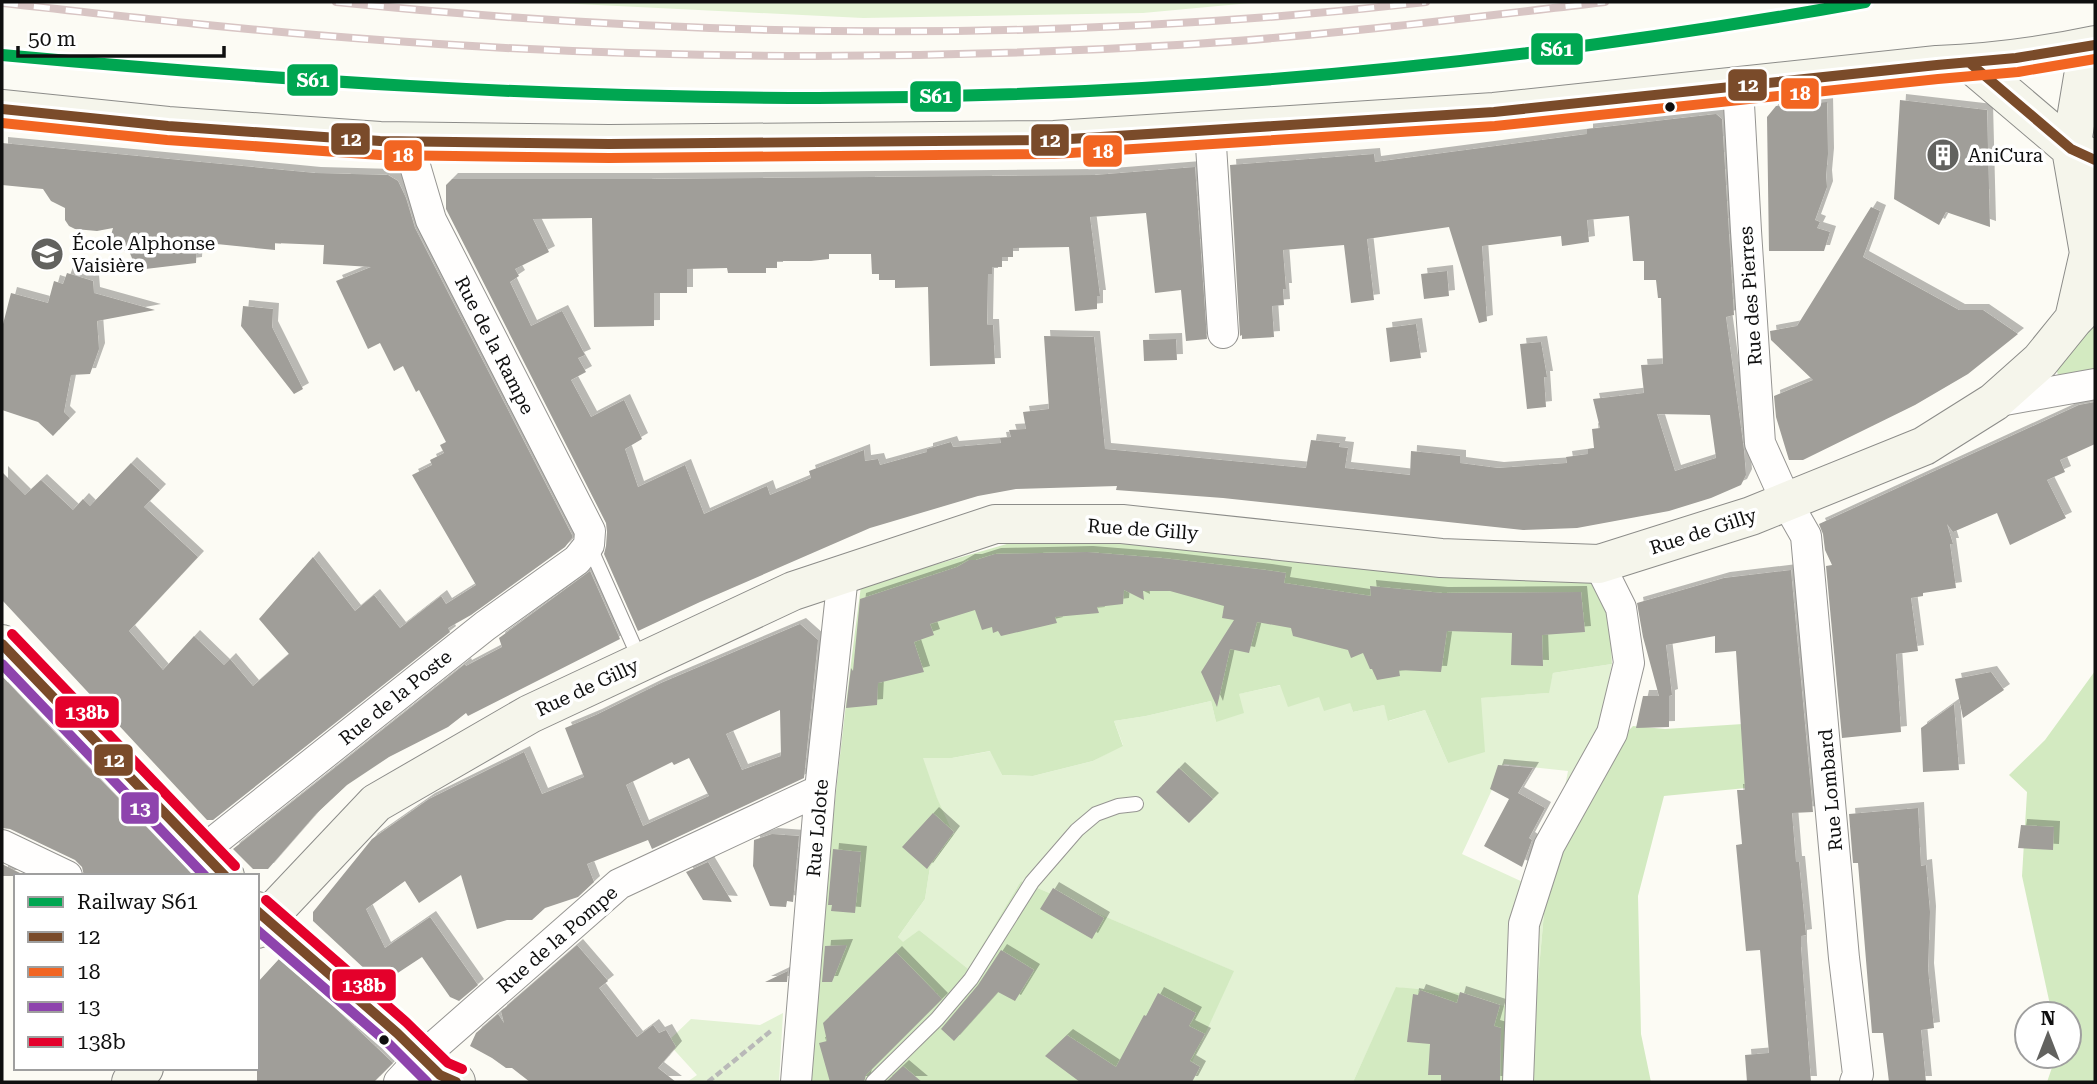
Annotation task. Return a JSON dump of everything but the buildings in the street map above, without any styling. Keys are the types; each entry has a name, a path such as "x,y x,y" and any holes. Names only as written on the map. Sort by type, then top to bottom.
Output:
{"main road":[{"path":"2,109 168,126 408,142 608,144 1054,140 1494,111 1937,65 1971,64 2092,46 2083,154 2092,241 2085,309"},
{"path":"1971,64 2083,154"},
{"name":"Rue de Gilly","path":"260,920 376,803 530,714 793,591 995,524 1122,524 1441,558 1599,564 1751,516 1924,446 1994,402 2040,360 2085,309"},
{"path":"2,643 213,863"},
{"path":"260,920 411,1069 440,1075 454,1082"}],"street":[{"name":"Rue des Pierres","path":"1738,86 1760,443 1786,501"},
{"path":"1210,130 1223,333"},
{"name":"Rue de la Rampe","path":"408,142 431,220 590,531 589,545"},
{"path":"1994,402 2095,384"},
{"name":"Rue Lombard","path":"1786,501 1806,536 1810,564 1844,958 1858,1074 1855,1082"},
{"name":"Rue de la Poste","path":"213,863 485,625 577,560 589,545"},
{"path":"1518,1082 1524,924 1549,846 1612,733 1629,663 1621,608 1599,564"},
{"name":"Rue Lolote","path":"796,1082 820,790 843,575"},
{"name":"Rue de la Pompe","path":"411,1069 618,884 820,790"},
{"path":"2,845 63,874"}],"lane":[{"path":"589,545 641,662"},
{"path":"873,1082 937,1019 971,979 1032,882 1077,830 1096,814 1118,806 1136,804"}],"path":[{"path":"708,1082 803,1005"}],"green space":[{"path":"537,2 1261,2 1143,13 863,18"},
{"path":"2095,327 2095,370 2058,376 2057,371 2085,331"},
{"path":"1024,539 1152,539 1600,582 1610,625 1612,664 1553,673 1549,693 1481,698 1485,752 1448,763 1425,710 1388,721 1384,705 1353,712 1350,703 1324,711 1319,697 1288,707 1280,685 1239,694 1244,713 1216,722 1211,701 1114,721 1123,746 1093,761 1033,776 1002,775 990,751 952,758 923,758 954,835 930,867 925,899 898,937 903,942 919,930 968,969 1021,881 1234,971 1183,1082 811,1082 832,834 861,586"},
{"path":"1612,664 1599,728 1561,806 1568,771 1504,764 1462,854 1525,883 1545,902 1535,1013 1397,987 1353,1082 1183,1082 1233,971 1021,881 968,970 919,930 903,943 898,937 925,899 930,867 954,835 922,758 952,758 991,751 1002,775 1033,776 1093,761 1123,745 1114,721 1211,701 1216,722 1238,694 1281,685 1319,697 1350,702 1353,712 1384,705 1389,721 1425,710 1448,763 1480,698 1548,693 1553,673"},
{"path":"2095,671 2095,1082 2047,1082 2051,1070 2083,1070 2083,1000 2049,1000 2022,876 2027,792 2009,775 2045,740"},
{"path":"1743,724 1746,788 1664,796 1638,896 1641,1034 1651,1082 1353,1082 1396,987 1460,993 1535,1013 1545,902 1557,864 1604,756 1633,726 1665,729"},
{"path":"783,1013 779,1082 687,1082 697,1075 667,1042 691,1019 760,1025"}],"railway":[{"path":"336,2 608,23 881,31 1018,30 1154,24 1426,2"},
{"path":"2,3 238,28 482,47 788,56 1093,50 1195,44 1349,31 1605,2"}],"rail line":[{"name":"S61","path":"2,55 307,80 511,91 716,97 950,96 1213,84 1344,73 1605,43 1865,2"}],"transit line":[{"name":"12","path":"2,109 168,126 380,141 609,144 1054,140 1494,112 2016,58 2095,45"},
{"name":"18","path":"2,123 167,140 380,155 609,158 1054,154 1495,126 2018,72 2095,59"},
{"name":"12","path":"1971,64 2071,149 2095,160"},
{"name":"138b","path":"12,634 235,866"},
{"name":"12","path":"2,644 223,874"},
{"name":"13","path":"2,664 203,874"},
{"name":"138b","path":"266,900 406,1022 448,1063 462,1069"},
{"name":"12","path":"259,913 397,1033 440,1075 456,1082"},
{"name":"13","path":"259,932 388,1043 427,1082"}],"place":[{"name":"AniCura","path":"1943,155"},
{"name":"École Alphonse Vaisière","path":"47,254"}]}
